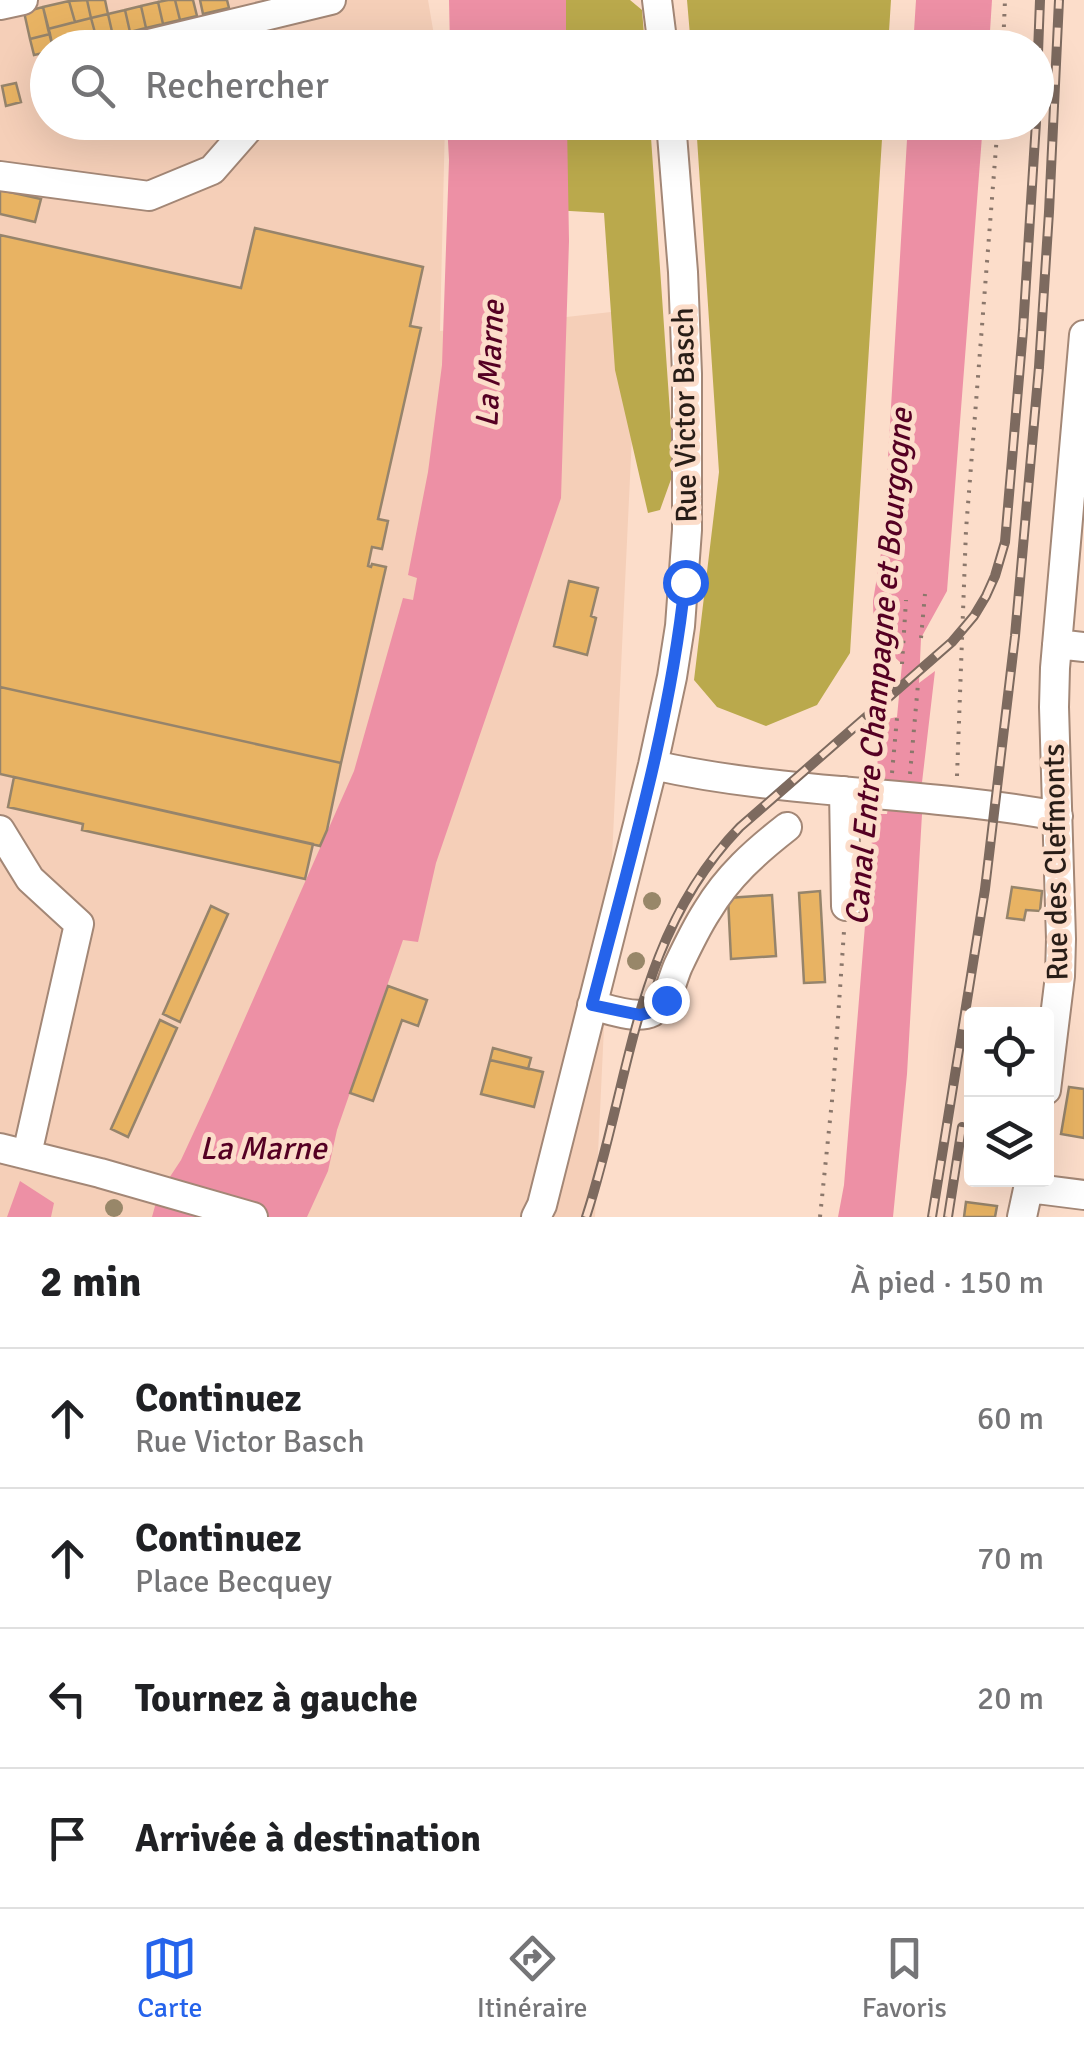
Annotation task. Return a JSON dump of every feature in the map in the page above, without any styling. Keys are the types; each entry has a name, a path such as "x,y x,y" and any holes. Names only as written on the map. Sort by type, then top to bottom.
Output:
{"street":[{"path":"0,6 23,0"},
{"path":"207,30 331,0"},
{"path":"657,0 661,30"},
{"path":"0,176 148,196 212,170 238,140"},
{"name":"Rue Victor Basch","path":"536,1217 653,765 680,626 687,530 687,374 672,140"},
{"name":"Rue des Clefmonts","path":"1054,1025 1062,939 1054,707 1071,645 1084,335"},
{"path":"653,765 708,776 844,791 896,792 1058,816"},
{"path":"844,791 846,906"},
{"path":"592,1005 640,1015 666,1000 707,911 750,856 786,827"},
{"path":"0,830 30,879 80,924 13,1151 252,1217"},
{"path":"1022,1217 1029,1187"},
{"path":"1044,1187 1084,1196"}],"path":[{"path":"1003,30 1005,0"},
{"path":"956,801 966,530 997,140"},
{"path":"921,638 925,594"},
{"path":"902,664 906,600"},
{"path":"896,792 918,684"},
{"path":"896,718 896,792"},
{"path":"820,1217 846,906"}],"shaded area":[{"path":"0,0 428,0 433,30 30,30 30,140 445,140 440,331 638,309 595,1217 0,1217"},
{"path":"550,0 630,0 642,10 644,30 551,30"},
{"path":"687,0 891,0 889,30 690,30"},
{"path":"552,140 651,140 674,471 660,510 648,513 615,370 604,213 553,210"},
{"path":"697,140 882,140 850,653 817,705 766,726 717,707 694,680 719,472"}],"water":[{"path":"449,0 566,0 566,30 450,30"},
{"path":"916,0 992,0 990,30 914,30"},
{"name":"La Marne","path":"448,140 567,140 569,241 561,498 436,863 418,942 403,940 337,1130 328,1171 307,1217 152,1217 158,1195 181,1160 354,771 403,598 413,600 417,578 408,575 428,472 442,365"},
{"path":"907,140 982,140 947,591 921,638 919,683 935,671 921,791 907,810 922,814 907,1074 893,1217 838,1217 844,1185 874,814 887,814 891,788 878,785 877,741 887,719 897,717 902,664 874,638 873,601 883,541"},
{"path":"20,1181 54,1203 51,1217 7,1217"}],"building":[{"path":"87,0 105,0 108,14 91,18"},
{"path":"87,0 91,18 75,22 69,1"},
{"path":"175,0 180,20 163,24 158,2"},
{"path":"175,0 193,0 197,16 180,20"},
{"path":"200,0 227,0 229,8 203,14"},
{"path":"69,1 75,22 48,29 43,7"},
{"path":"158,2 163,24 146,28 141,6"},
{"path":"141,6 146,28 130,30 125,10"},
{"path":"43,7 49,30 30,30 30,39 24,12"},
{"path":"125,10 130,30 112,30 108,14"},
{"path":"108,14 112,30 94,30 91,18"},
{"path":"91,18 94,30 48,30"},
{"path":"16,83 21,102 6,106 2,86"},
{"path":"0,190 41,199 35,222 0,214"},
{"path":"255,228 423,267 410,326 421,328 378,519 388,521 382,549 372,547 368,566 386,567 341,763 0,687 0,235 241,288"},
{"path":"569,581 598,588 587,655 554,646"},
{"path":"0,687 341,763 320,846 0,774"},
{"path":"14,777 313,844 305,879 82,830 83,824 8,807"},
{"path":"1012,887 1042,891 1040,911 1026,910 1024,920 1007,918"},
{"path":"820,891 825,982 804,983 799,893"},
{"path":"772,895 776,956 731,959 728,898"},
{"path":"211,906 228,914 180,1022 163,1014"},
{"path":"388,986 427,1000 418,1026 402,1020 373,1101 350,1093"},
{"path":"160,1020 177,1028 128,1137 111,1129"},
{"path":"493,1048 531,1058 528,1069 490,1060"},
{"path":"490,1060 543,1072 534,1107 481,1094"},
{"path":"1069,1087 1084,1089 1084,1138 1061,1134"},
{"path":"966,1202 997,1206 995,1217 964,1217"}],"railway":[{"path":"1039,30 1040,0"},
{"path":"1054,106 1059,0"},
{"path":"586,1217 640,1012 678,915 705,870 740,827 952,642 974,616 995,576 1005,542 1035,140"},
{"path":"932,1217 985,889 1015,636 1039,367 1052,140"},
{"path":"948,1217 962,1127"}],"route":[{"path":"666,1000 640,1015 592,1005 653,765 672,677 685,582"}],"water label":[{"name":"Canal Entre Champagne et Bourgogne","path":"879,667"}]}
